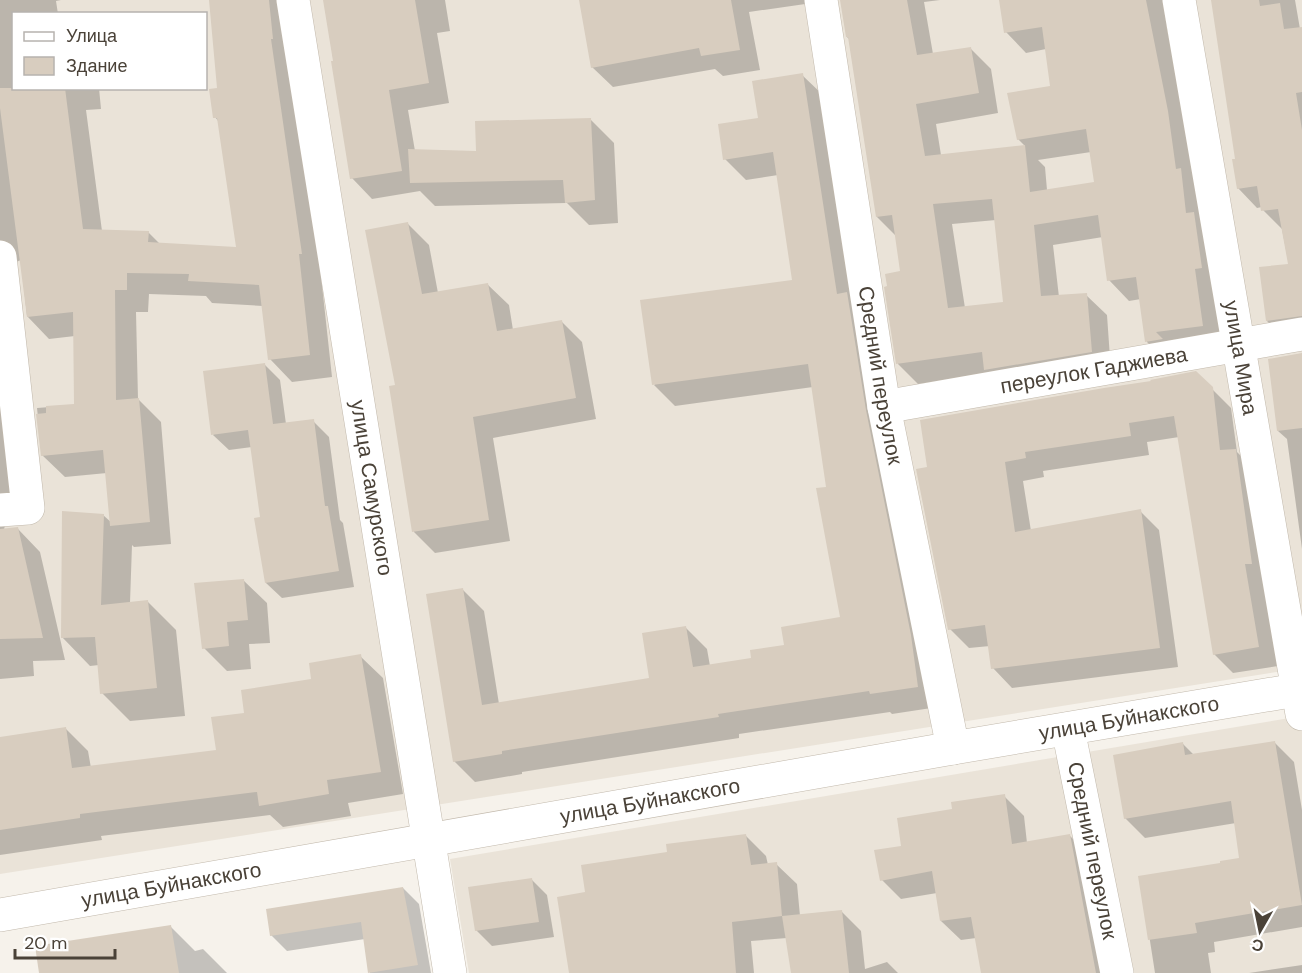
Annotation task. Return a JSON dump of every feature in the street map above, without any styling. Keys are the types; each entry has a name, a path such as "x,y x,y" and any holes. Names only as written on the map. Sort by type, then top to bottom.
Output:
{"street":[{"name":"улица Самурского","path":"293,0 450,973"},
{"name":"Средний переулок","path":"821,0 884,407 953,748"},
{"name":"улица Мира","path":"1179,0 1301,698"},
{"path":"0,257 28,508 0,510"},
{"name":"переулок Гаджиева","path":"884,407 1302,334"},
{"name":"улица Буйнакского","path":"0,915 953,748 1068,729 1301,698"},
{"name":"Средний переулок","path":"1068,729 1117,973"}],"shaded area":[{"path":"0,0 1302,0 1302,668 0,874"},
{"path":"1302,716 1302,973 469,973 450,859"}],"building":[{"path":"209,0 269,0 273,39 271,39 302,254 299,254 310,355 268,360 259,285 188,281 189,274 127,273 127,290 115,290 116,400 139,398 150,522 110,526 103,450 41,456 36,414 46,413 46,406 74,404 73,312 27,317 0,108 0,88 65,90 83,229 149,231 148,242 236,247 217,118 213,118 209,89 217,88"},
{"path":"323,0 415,0 429,83 389,90 402,171 350,179"},
{"path":"579,0 731,0 740,50 701,56 699,48 591,68"},
{"path":"840,0 907,0 917,55 971,47 979,93 916,104 925,156 1025,145 1030,192 1094,182 1086,129 1017,140 1007,93 1050,86 1042,27 1004,33 999,0 1146,0 1168,111 1176,169 1181,168 1186,213 1194,212 1202,268 1195,269 1203,326 1156,332 1163,339 1145,342 1136,277 1107,281 1098,215 1034,225 1041,296 1087,293 1092,352 984,370 982,352 896,364 884,287 887,286 885,274 900,271 892,215 876,217 848,37 846,37","holes":["992,199 1003,302 948,308 933,204"]},
{"path":"1211,0 1259,0 1260,6 1280,3 1284,29 1302,27 1302,92 1296,93 1302,130 1302,316 1266,321 1259,267 1288,264 1278,209 1261,211 1257,186 1237,189 1232,159 1235,159"},
{"path":"803,73 837,294 847,292 866,410 911,635 918,687 870,694 869,691 718,714 719,717 502,751 502,754 453,762 426,594 463,588 482,705 649,678 642,633 686,626 693,667 751,658 750,650 784,645 781,627 840,617 816,488 826,487 808,364 652,385 640,300 792,280 773,152 723,160 718,124 758,118 752,81"},
{"path":"591,118 595,200 565,203 563,180 410,183 408,149 476,151 475,121"},
{"path":"408,222 422,294 488,283 497,331 562,320 576,398 473,417 489,520 412,532 389,386 395,385 365,230"},
{"path":"1302,353 1302,428 1277,431 1268,359"},
{"path":"265,363 273,424 314,419 325,506 328,506 339,571 265,583 254,518 260,517 248,430 211,435 203,371"},
{"path":"1196,371 1213,387 1220,450 1236,449 1252,564 1245,564 1259,647 1213,655 1174,416 1129,423 1131,436 1025,452 1026,458 1005,462 1015,532 1141,509 1160,648 991,669 985,625 948,630 916,469 927,467 920,420 1151,381"},
{"path":"62,511 104,514 101,605 148,600 157,688 100,694 95,637 61,638"},
{"path":"18,527 43,638 0,639 0,529"},
{"path":"244,579 248,620 227,622 229,646 202,649 194,583"},
{"path":"361,654 381,772 327,780 329,794 259,806 257,792 80,814 80,818 0,830 0,737 66,727 72,768 216,750 211,717 244,713 241,690 311,679 309,663"},
{"path":"1275,741 1302,905 1195,923 1197,933 1148,940 1138,876 1239,858 1231,801 1124,819 1113,755 1183,742 1185,755"},
{"path":"1005,794 1012,844 1070,834 1096,973 981,973 971,917 940,921 932,871 880,881 874,850 901,846 897,818 952,809 951,802"},
{"path":"746,834 751,865 777,862 782,916 732,922 736,973 569,973 557,897 585,892 581,865 667,852 666,844"},
{"path":"532,878 539,922 475,931 468,887"},
{"path":"403,887 418,965 368,973 361,922 270,936 266,909"},
{"path":"842,910 849,973 791,973 782,916"},
{"path":"171,925 179,973 39,973 35,946"}]}
